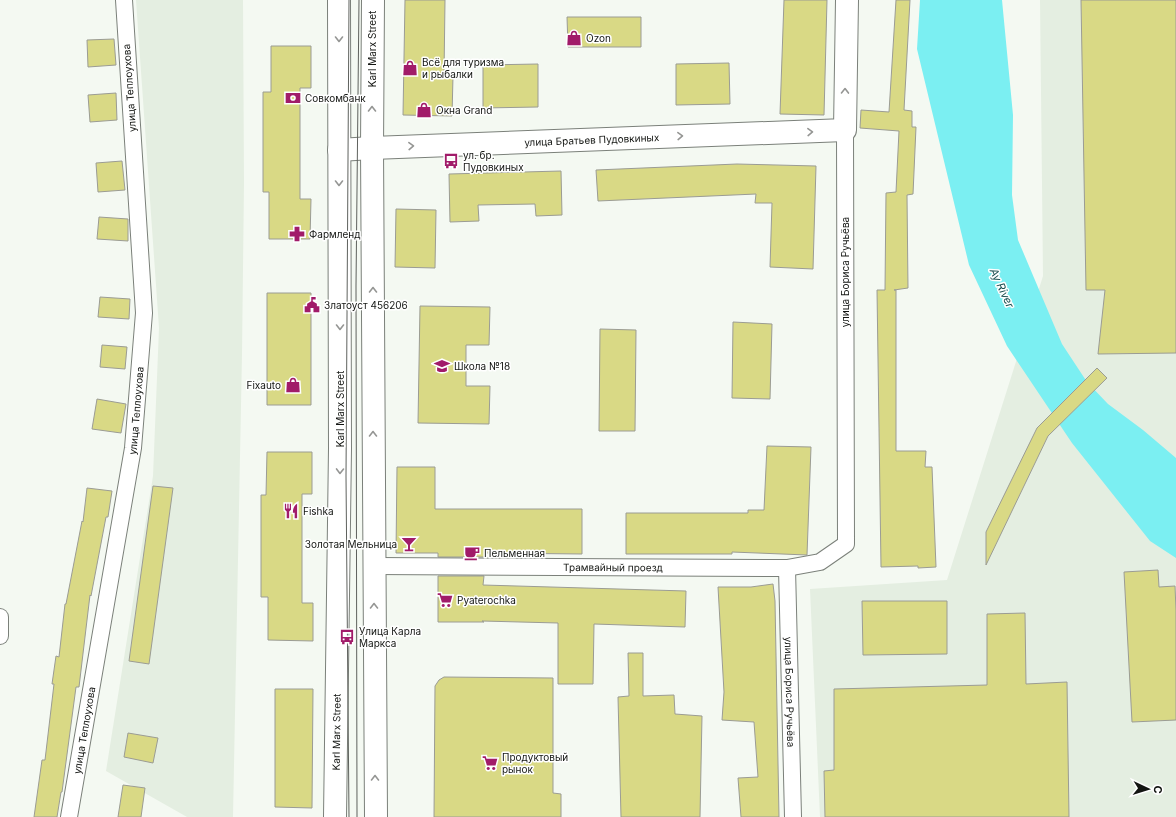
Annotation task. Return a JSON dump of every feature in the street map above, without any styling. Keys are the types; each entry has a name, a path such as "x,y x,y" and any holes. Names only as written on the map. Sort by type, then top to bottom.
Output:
{"main road":[{"name":"Karl Marx Street","path":"335,817 340,448 339,0"},
{"name":"Karl Marx Street","path":"373,0 372,148 376,817"},
{"name":"улица Бориса Ручьёва","path":"845,130 847,0"},
{"name":"улица Братьев Пудовкиных","path":"339,150 845,130"}],"street":[{"name":"улица Теплоухова","path":"69,817 134,448 144,313 124,0"},
{"name":"улица Бориса Ручьёва","path":"845,130 846,544"},
{"name":"Трамвайный проезд","path":"374,566 787,568 820,562 846,544"},
{"name":"улица Бориса Ручьёва","path":"787,568 793,817"},
{"path":"0,617 0,636"}],"shaded area":[{"path":"136,0 243,0 244,183 242,354 233,817 187,817 106,771 153,476 159,328"},
{"path":"1040,0 1176,0 1176,817 820,817 810,589 947,580 1043,276"}],"water":[{"name":"Ay River","path":"920,0 1002,0 1013,115 1012,195 1018,240 1062,344 1087,382 1108,404 1143,430 1176,458 1176,558 1150,541 1072,443 1007,346 969,265 917,49"}],"building":[{"path":"405,0 445,0 444,76 453,76 452,116 403,115"},
{"path":"784,0 827,0 824,115 780,114"},
{"path":"896,0 910,0 904,110 912,111 912,127 916,127 913,194 907,195 908,288 894,290 896,290 896,451 926,451 925,467 932,467 936,567 918,568 918,566 881,567 877,290 885,290 886,193 896,192 899,131 860,128 861,110 889,112"},
{"path":"1081,0 1176,0 1176,353 1098,354 1105,290 1086,290"},
{"path":"567,17 641,17 641,47 568,47"},
{"path":"114,39 116,65 88,67 87,40"},
{"path":"271,46 311,46 311,88 300,88 300,199 311,199 310,239 269,239 269,192 263,192 263,92 271,92"},
{"path":"729,63 730,104 676,105 676,64"},
{"path":"538,64 538,107 483,108 483,65"},
{"path":"116,93 117,120 90,122 88,95"},
{"path":"122,161 125,190 98,192 96,163"},
{"path":"737,164 816,166 813,269 770,267 772,203 755,203 756,194 598,201 596,170"},
{"path":"561,171 562,215 536,216 535,204 478,205 479,221 450,222 449,174"},
{"path":"396,209 436,210 435,268 395,267"},
{"path":"99,217 128,219 128,241 97,239"},
{"path":"267,293 311,293 311,405 267,405"},
{"path":"100,297 130,299 129,319 98,317"},
{"name":"Школа №18","path":"420,306 490,307 489,345 466,345 466,386 490,386 489,424 418,423"},
{"path":"733,322 772,324 770,399 732,398"},
{"path":"600,329 636,330 635,431 599,431"},
{"path":"102,345 127,347 125,369 100,367"},
{"path":"1097,368 1107,378 1048,436 986,565 986,532 1037,428"},
{"path":"97,399 126,404 121,433 92,429"},
{"path":"767,446 811,447 807,555 732,552 732,554 626,554 626,513 748,513 748,510 764,510"},
{"path":"267,452 312,452 312,494 302,494 302,603 313,603 313,641 268,640 268,597 261,597 261,495 266,495"},
{"path":"397,467 435,467 435,509 582,509 582,554 486,553 486,557 438,557 438,553 396,553"},
{"path":"153,486 173,488 149,664 129,661"},
{"path":"87,488 112,491 108,517 106,517 91,596 90,595 79,687 76,687 62,792 57,817 34,817 42,760 45,760 56,656 59,657 65,604 82,521 83,522"},
{"path":"1158,570 1159,587 1175,586 1176,720 1132,722 1124,572"},
{"path":"438,576 484,576 483,585 686,591 685,627 594,624 593,684 558,684 558,623 482,621 484,622 438,622"},
{"path":"773,584 775,601 779,817 741,817 738,778 758,777 754,722 722,720 724,692 718,587 751,587"},
{"path":"862,601 947,601 947,654 863,655"},
{"path":"1025,613 1026,684 1067,682 1069,817 825,817 824,771 834,770 834,689 987,685 987,614"},
{"path":"628,653 643,653 643,696 674,695 675,714 702,716 700,817 621,817 618,697 629,696"},
{"path":"444,677 553,678 553,793 561,794 561,817 434,817 435,686 439,680"},
{"path":"275,689 313,689 312,808 275,807"},
{"path":"128,733 158,738 153,763 124,757"},
{"path":"123,785 145,788 141,817 118,817"}],"tram line":[{"path":"349,0 346,476 349,817"},
{"path":"357,817 356,286 359,0"}],"place":[{"name":"Ozon","path":"574,38"},
{"name":"Всё для туризма и рыбалки","path":"410,68"},
{"name":"Совкомбанк","path":"293,98"},
{"name":"Окна Grand","path":"424,110"},
{"name":"ул. бр. Пудовкиных","path":"451,161"},
{"name":"Фармленд","path":"297,234"},
{"name":"Златоуст 456206","path":"312,305"},
{"name":"Школа №18","path":"442,366"},
{"name":"Fixauto","path":"293,385"},
{"name":"Fishka","path":"291,511"},
{"name":"Золотая Мельница","path":"409,544"},
{"name":"Пельменная","path":"472,553"},
{"name":"Pyaterochka","path":"445,600"},
{"name":"Улица Карла Маркса","path":"347,637"},
{"name":"Продуктовый рынок","path":"490,763"}]}
